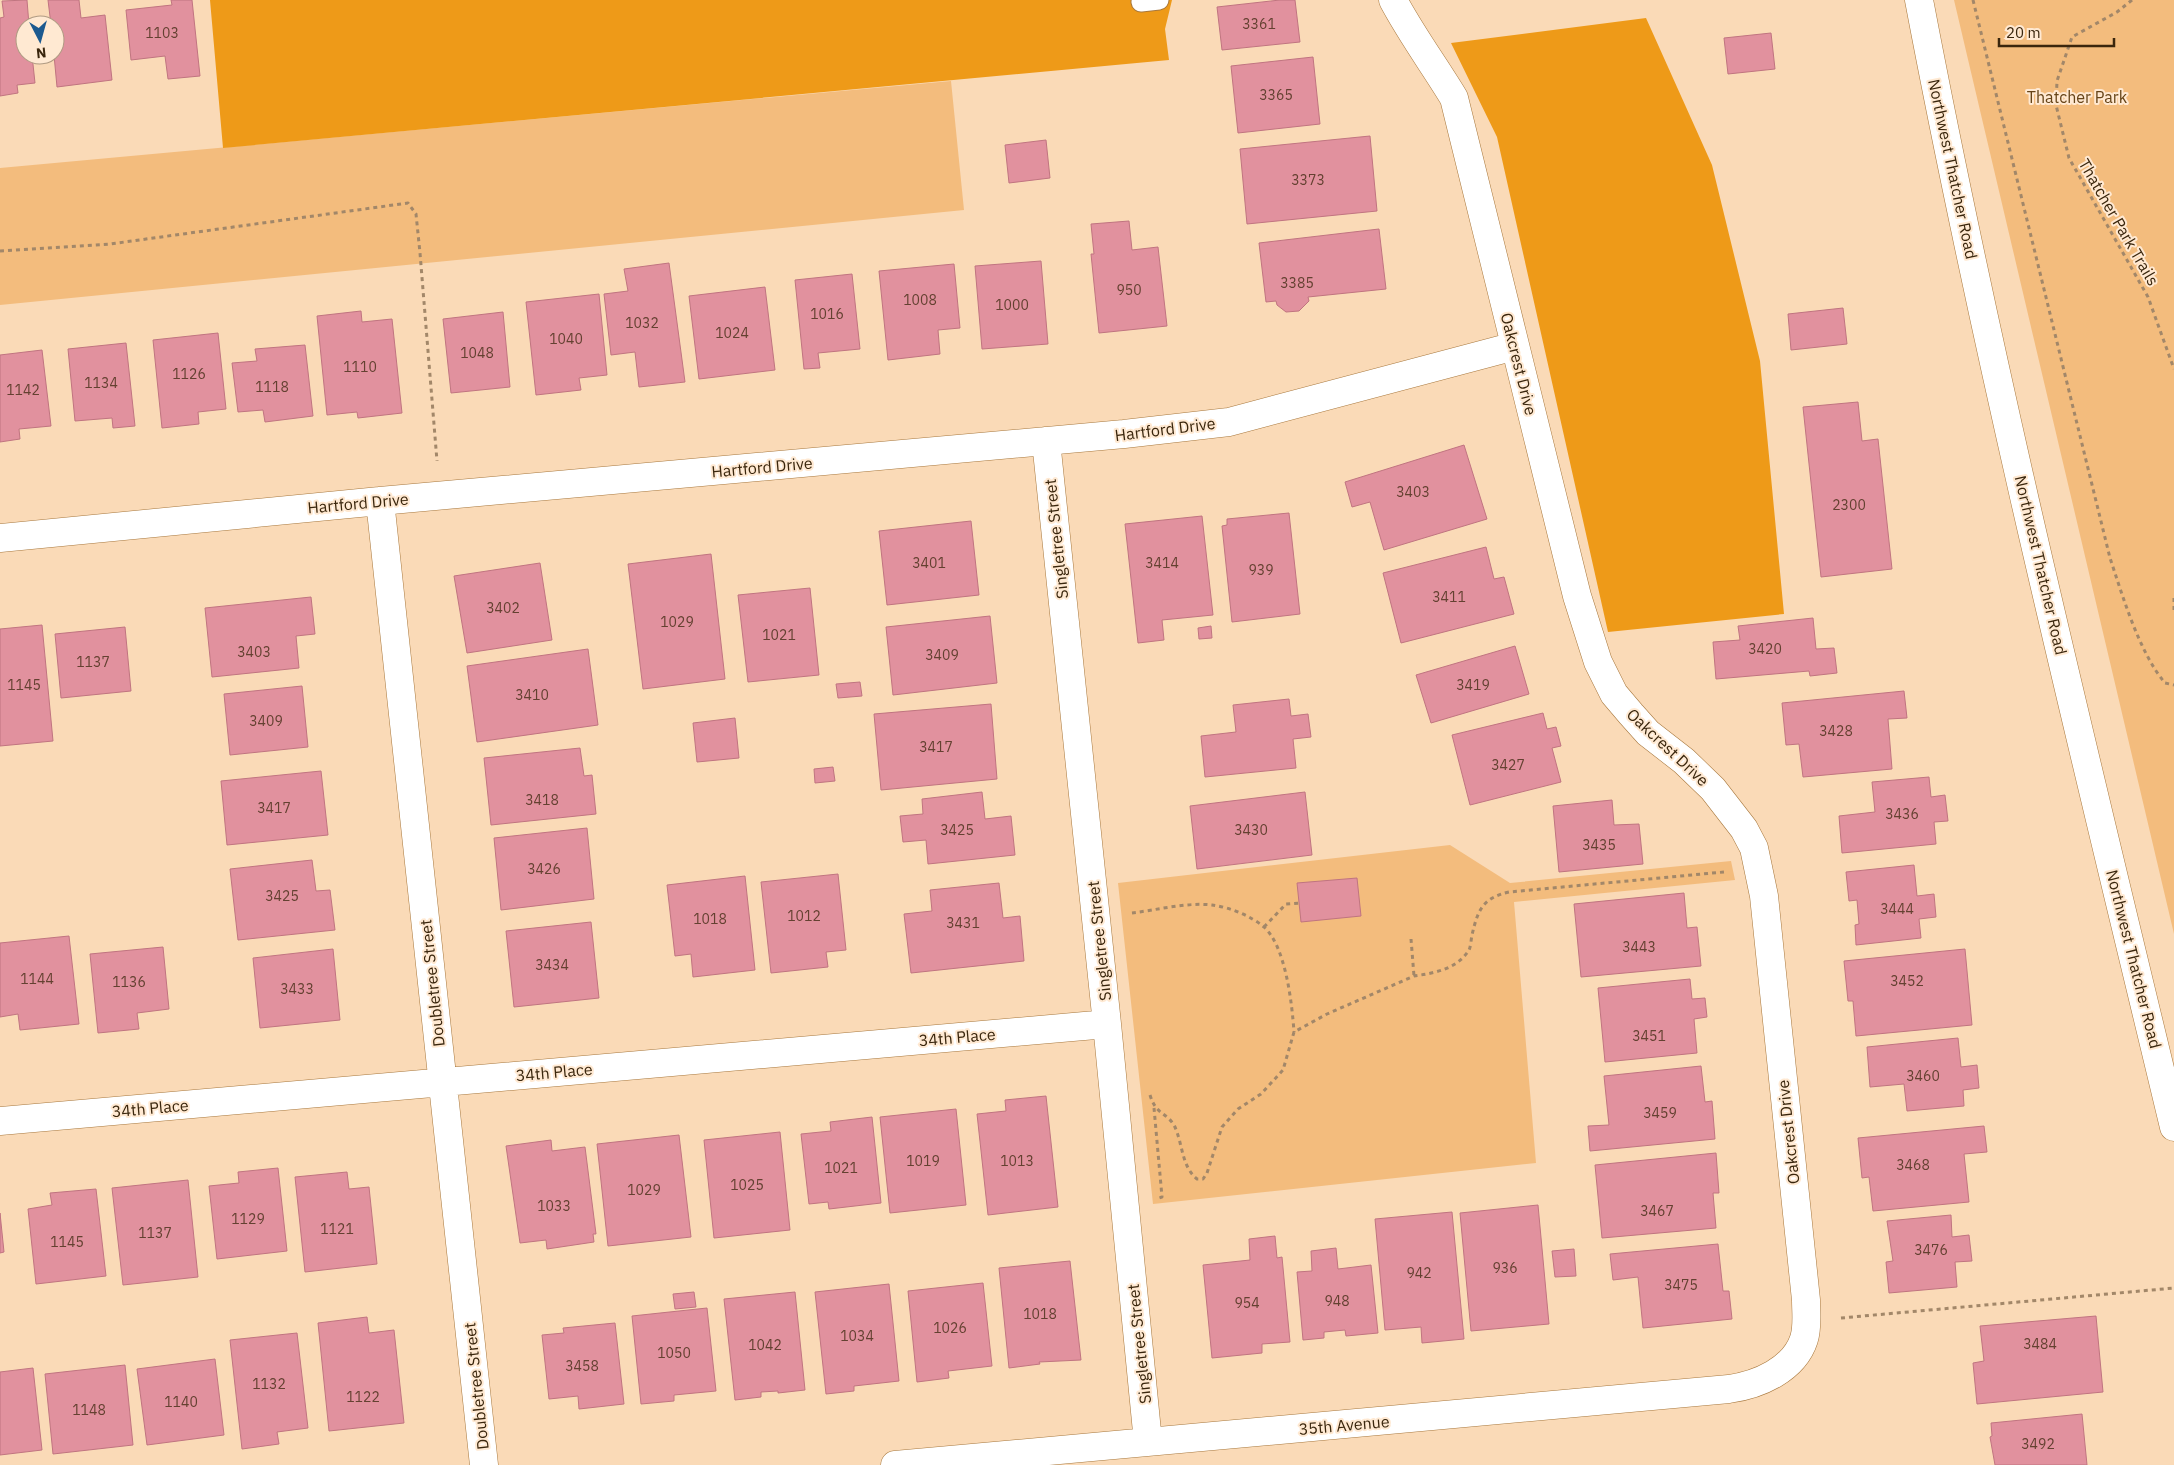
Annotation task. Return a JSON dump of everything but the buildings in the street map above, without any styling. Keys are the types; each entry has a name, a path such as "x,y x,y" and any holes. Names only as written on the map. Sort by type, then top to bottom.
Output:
{"street":[{"name":"Oakcrest Drive","path":"1393,0 1407,27 1433,62 1454,98 1577,596 1604,678 1614,694 1648,733 1684,761 1713,789 1744,829 1754,848 1765,906 1806,1321 1804,1340 1787,1365"},
{"name":"Northwest Thatcher Road","path":"1919,0 1946,141 2035,544 2174,1127"},
{"name":"Hartford Drive","path":"0,538 380,501 1124,434 1228,422 1515,346"},
{"name":"Singletree Street","path":"1046,441 1107,1024 1148,1442"},
{"name":"Doubletree Street","path":"380,501 484,1465"},
{"name":"34th Place","path":"0,1121 1107,1024"},
{"name":"35th Avenue","path":"895,1465 1729,1390 1751,1386 1787,1365"}],"path":[{"path":"1973,0 2110,558 2129,615 2157,673 2165,684 2174,685"},
{"name":"Thatcher Park Trails","path":"2132,0 2117,12 2072,37 2057,81 2056,105 2069,158 2148,297 2174,369"},
{"path":"0,251 110,244 408,204 416,214 440,496"},
{"path":"2174,598 2174,610"},
{"path":"1294,1032 1327,1014 1414,976 1430,974 1451,966 1460,960 1469,949 1476,920 1482,906 1498,894 1759,869"},
{"path":"1264,927 1286,904 1300,903"},
{"path":"1131,904 1133,921"},
{"path":"1132,913 1212,905 1239,912 1264,927 1274,940 1288,979 1294,1032 1283,1070 1261,1094 1238,1109 1222,1127 1207,1173 1203,1179 1197,1179 1189,1173 1173,1124 1154,1107 1148,1090"},
{"path":"1411,939 1414,976"},
{"path":"1806,1321 2174,1288"}],"green space":[{"name":"Thatcher Park","path":"1954,0 2174,0 2174,934"},
{"path":"951,81 964,210 0,305 0,168"},
{"path":"1450,845 1510,883 1731,861 1735,880 1514,902 1536,1163 1153,1204 1118,883"}],"shaded area":[{"path":"210,0 1172,0 1165,29 1169,60 223,148"},
{"path":"1646,18 1712,165 1760,361 1784,614 1608,632 1497,137 1451,43"}]}
